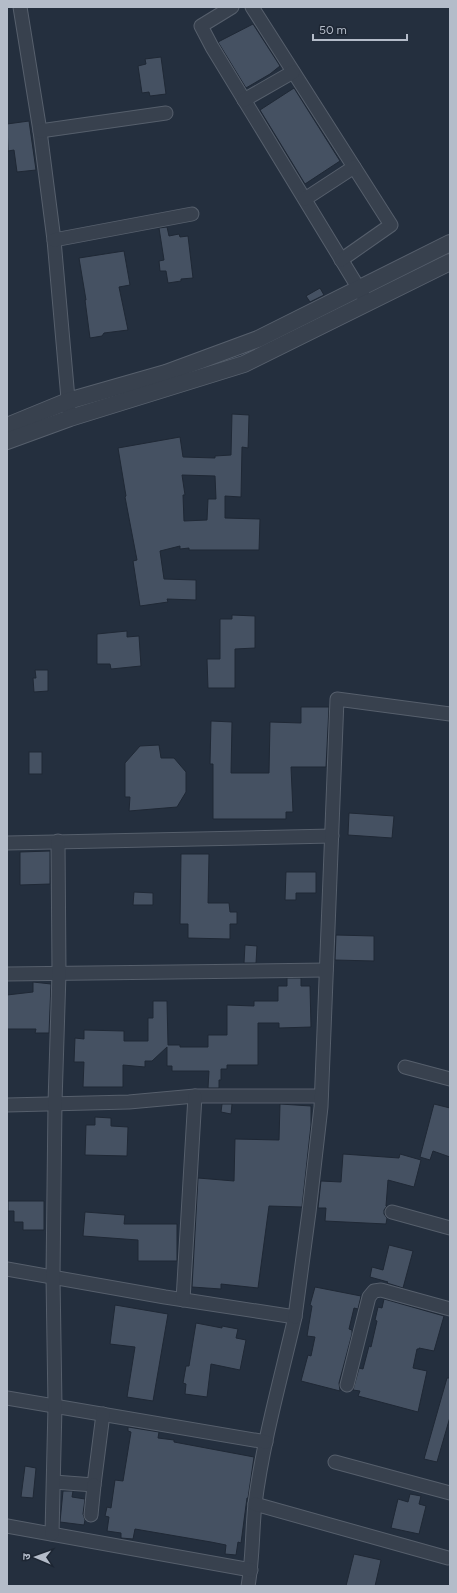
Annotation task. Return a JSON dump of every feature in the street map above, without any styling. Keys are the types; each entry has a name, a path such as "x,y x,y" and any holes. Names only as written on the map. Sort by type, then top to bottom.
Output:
{"street":[{"path":"20,7 40,131 54,240 70,418"},
{"path":"232,7 202,26 212,47 367,304"},
{"path":"252,7 392,225 341,260"},
{"path":"244,100 293,72"},
{"path":"40,131 166,113"},
{"path":"305,199 354,167"},
{"path":"54,240 192,214"},
{"path":"7,441 177,377 258,340 450,243"},
{"path":"7,426 68,401 244,364 450,262"},
{"path":"248,1586 251,1570 255,1504 266,1442 295,1316 310,1212 321,1096 337,699 450,714"},
{"path":"7,843 332,836"},
{"path":"52,1534 55,1406 53,1277 55,1103 59,973 58,841"},
{"path":"7,974 326,970"},
{"path":"405,1067 450,1079"},
{"path":"7,1105 129,1102 194,1096 321,1096"},
{"path":"183,1300 194,1096"},
{"path":"392,1212 450,1228"},
{"path":"7,1269 183,1300 295,1316"},
{"path":"347,1385 369,1297 374,1291 381,1290 450,1309"},
{"path":"7,1398 266,1442"},
{"path":"91,1515 103,1414"},
{"path":"335,1462 450,1493"},
{"path":"54,1482 94,1485"},
{"path":"255,1504 448,1558"},
{"path":"7,1526 251,1570"}],"building":[{"path":"253,24 280,66 270,74 246,88 218,42"},
{"path":"161,57 166,94 150,96 149,92 142,93 138,66 146,64 145,59"},
{"path":"294,88 340,161 305,184 260,110"},
{"path":"29,121 36,170 17,172 14,150 8,151 7,124"},
{"path":"167,227 169,236 179,234 180,237 188,236 193,278 181,279 181,281 168,283 166,271 160,271 159,261 164,260 159,228"},
{"path":"124,251 130,285 119,287 128,330 104,333 102,336 90,338 86,300 79,258"},
{"path":"320,288 324,295 310,302 306,296"},
{"path":"232,414 249,415 248,448 242,447 241,497 225,496 225,518 260,519 259,550 189,550 189,548 180,549 180,546 160,551 164,579 196,580 196,600 167,599 168,602 140,606 133,561 137,560 125,497 118,448 180,437 183,457 215,458 215,456 231,455","holes":["182,475 215,476 216,499 208,499 207,520 184,521 183,495 185,495"]},
{"path":"232,615 255,616 255,648 235,649 235,688 208,688 207,659 220,659 220,619 232,619"},
{"path":"127,631 127,637 139,636 141,666 111,669 110,664 97,664 97,634"},
{"path":"35,670 48,670 48,691 34,692 33,678 36,678"},
{"path":"301,707 329,707 326,767 291,767 293,812 286,812 286,819 213,819 213,764 210,764 211,721 232,722 231,773 269,773 270,722 301,723"},
{"path":"159,745 161,758 174,758 186,772 186,792 177,807 129,811 130,797 125,797 125,763 140,746"},
{"path":"29,752 42,752 42,774 29,774"},
{"path":"349,813 394,816 392,838 348,835"},
{"path":"50,851 50,884 20,885 20,852"},
{"path":"181,854 209,854 208,903 229,903 230,912 237,912 237,924 230,924 230,939 188,938 188,924 180,924"},
{"path":"286,872 316,872 316,893 296,893 296,900 285,900"},
{"path":"134,892 153,893 153,905 133,905"},
{"path":"336,935 374,936 374,961 335,960"},
{"path":"245,945 257,946 256,963 244,963"},
{"path":"287,978 301,978 301,986 310,986 311,1027 279,1028 279,1023 258,1023 258,1065 227,1065 227,1069 221,1069 219,1088 208,1088 209,1071 172,1071 172,1066 167,1066 167,1047 152,1061 145,1061 145,1067 123,1065 123,1087 83,1087 84,1062 74,1062 75,1038 84,1039 84,1030 124,1031 124,1041 148,1041 148,1018 153,1018 153,1001 167,1001 168,1045 180,1045 180,1047 208,1047 208,1035 227,1035 227,1005 254,1006 254,1001 278,1001 278,986 287,986"},
{"path":"33,982 51,984 49,1033 35,1033 36,1029 7,1029 7,995 33,992"},
{"path":"222,1104 232,1104 231,1114 221,1112"},
{"path":"280,1104 311,1106 311,1125 302,1207 269,1206 258,1288 221,1284 221,1289 192,1287 198,1178 234,1181 235,1139 279,1140"},
{"path":"434,1104 450,1108 450,1157 433,1151 430,1160 420,1157"},
{"path":"95,1117 111,1118 111,1126 128,1127 127,1156 85,1155 86,1125 95,1125"},
{"path":"343,1154 399,1158 400,1154 421,1160 414,1187 388,1180 387,1206 384,1210 384,1214 387,1218 386,1224 325,1221 326,1208 318,1208 321,1181 341,1182"},
{"path":"8,1201 44,1201 44,1230 23,1230 23,1222 14,1222 14,1211 8,1211"},
{"path":"85,1212 125,1215 124,1224 177,1224 177,1261 138,1261 138,1240 83,1236"},
{"path":"389,1245 413,1251 403,1288 370,1277 372,1267 383,1270"},
{"path":"315,1287 361,1296 358,1309 354,1308 349,1329 352,1330 352,1334 339,1383 340,1391 301,1381 308,1355 311,1356 315,1337 307,1336 312,1306 310,1305"},
{"path":"384,1299 444,1316 434,1351 419,1348 417,1349 413,1368 427,1371 418,1412 358,1396 360,1391 353,1390 359,1368 363,1369 369,1346 371,1347 377,1321 375,1320 378,1307 382,1308"},
{"path":"115,1305 168,1314 153,1401 127,1397 135,1347 110,1344"},
{"path":"196,1323 222,1328 222,1326 238,1329 236,1338 246,1340 240,1370 211,1364 207,1397 185,1394 186,1384 183,1383 186,1366 189,1366"},
{"path":"447,1378 450,1378 450,1417 437,1462 424,1459"},
{"path":"128,1427 159,1432 158,1438 174,1440 174,1442 254,1457 241,1543 238,1542 236,1555 225,1554 226,1545 211,1542 135,1529 133,1539 121,1538 121,1533 107,1531 109,1517 105,1516 107,1507 111,1508 115,1480 123,1481 131,1432 128,1431"},
{"path":"25,1466 36,1468 33,1498 21,1497"},
{"path":"63,1491 73,1491 72,1497 85,1499 83,1514 85,1520 84,1525 60,1522"},
{"path":"410,1494 421,1496 419,1504 426,1506 419,1534 391,1528 398,1499 408,1502"},
{"path":"354,1554 381,1560 375,1586 346,1586"}]}
